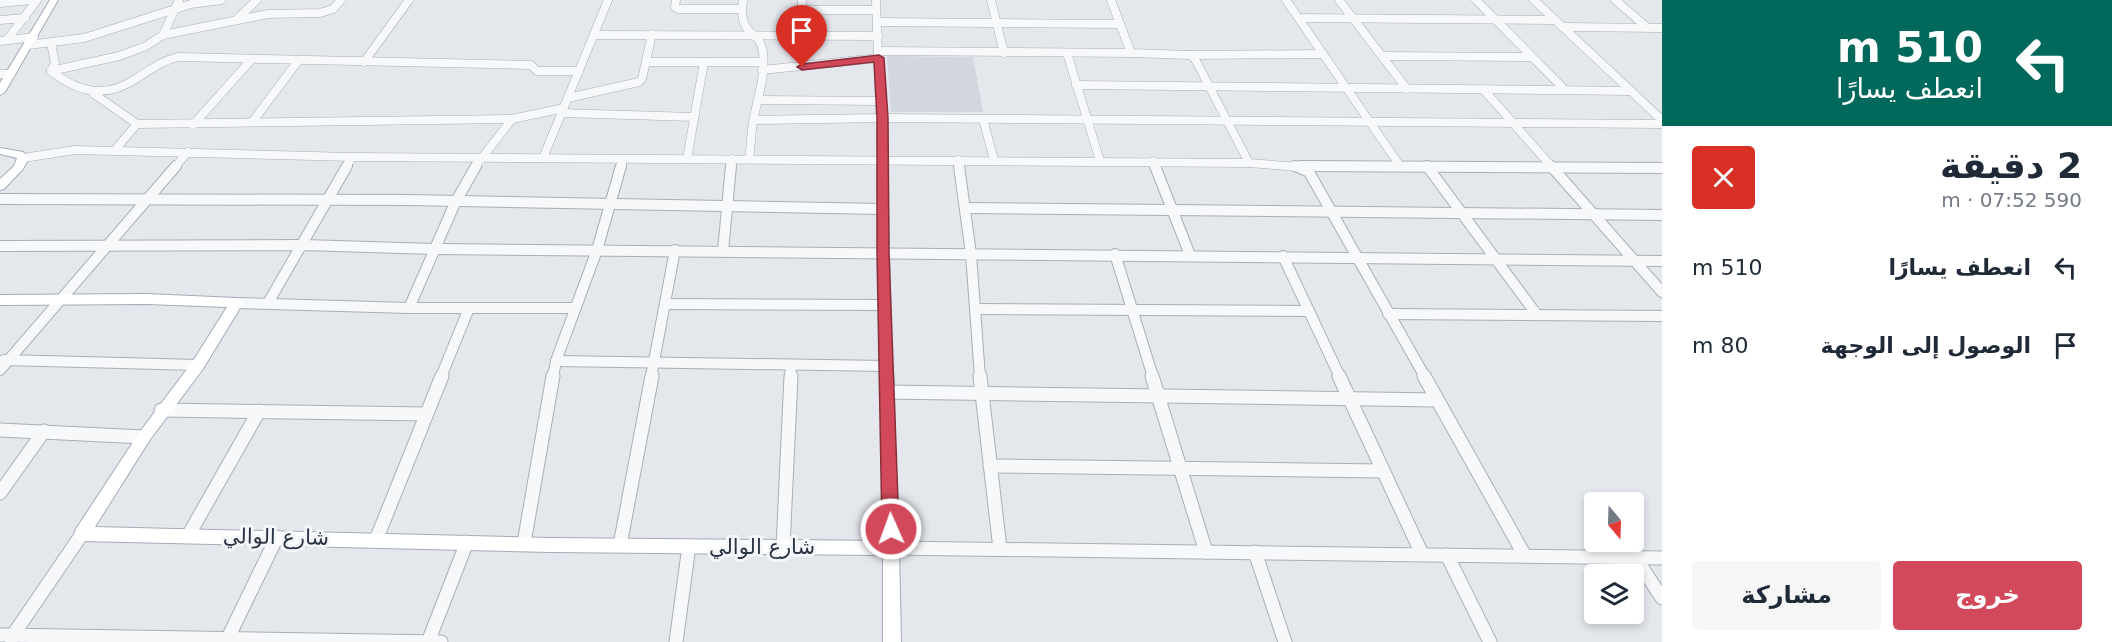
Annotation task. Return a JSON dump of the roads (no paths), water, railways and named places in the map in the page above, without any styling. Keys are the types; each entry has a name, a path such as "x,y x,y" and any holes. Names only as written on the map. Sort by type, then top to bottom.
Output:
{"main road":[{"path":"0,92 5,74 31,41 54,0"},
{"path":"0,151 19,154 23,158 19,167 0,186"},
{"path":"0,300 147,299 237,303"},
{"path":"81,534 161,410 198,364 237,303"},
{"name":"شارع الوالي","path":"81,534 891,548"},
{"path":"891,548 892,642"}],"street":[{"path":"0,3 31,0"},
{"path":"4,40 25,18 37,0"},
{"path":"163,35 179,0"},
{"path":"4,40 51,43 84,38 190,4 221,0"},
{"path":"237,20 258,0"},
{"path":"51,71 119,56 146,46 163,35 275,13 320,13 333,9 341,0"},
{"path":"364,62 409,0"},
{"path":"543,158 608,0"},
{"path":"676,0 675,7 678,9 741,9"},
{"path":"743,0 741,24 744,30 754,35 763,50 759,100 749,159"},
{"path":"799,35 802,0"},
{"path":"876,0 882,118 883,252 891,548 1662,558"},
{"path":"991,0 1004,53"},
{"path":"1111,0 1131,53"},
{"path":"1286,0 1344,88 1400,166"},
{"path":"1339,0 1407,89"},
{"path":"1476,0 1565,90"},
{"path":"1534,0 1662,122"},
{"path":"1615,0 1648,28"},
{"path":"801,10 876,10"},
{"path":"0,20 25,18"},
{"path":"1299,18 1555,20"},
{"path":"877,22 1120,24"},
{"path":"1563,27 1662,28"},
{"path":"568,98 639,82 652,34"},
{"path":"595,35 878,36"},
{"path":"51,43 55,63 51,71"},
{"path":"1067,53 1100,161"},
{"path":"646,62 704,62 763,66 879,55 1321,54"},
{"path":"1190,55 1195,59 1249,163"},
{"path":"1382,56 1532,57"},
{"path":"94,94 132,82 157,62 168,58 189,57 531,65 537,71 579,71"},
{"path":"193,125 251,60"},
{"path":"253,122 298,61"},
{"path":"687,159 704,62"},
{"path":"51,71 68,85 94,94 137,124 512,119 562,110 694,117"},
{"path":"1076,85 1631,91"},
{"path":"1483,89 1662,292"},
{"path":"759,100 881,101"},
{"path":"754,120 882,118 1662,122"},
{"path":"409,308 455,203 480,158 512,119"},
{"path":"983,119 994,160"},
{"path":"114,151 137,124"},
{"path":"23,158 61,151 114,151 480,158 1153,161 1299,166 1662,168"},
{"path":"0,370 4,360 188,152"},
{"path":"268,303 352,156"},
{"path":"524,543 556,361 597,250 622,159"},
{"path":"723,250 732,159"},
{"path":"958,160 971,254 981,393 1000,549"},
{"path":"1153,161 1190,255"},
{"path":"1299,166 1308,172 1525,556"},
{"path":"1426,166 1537,315"},
{"path":"0,199 324,202 409,200 455,203 727,205 883,209"},
{"path":"965,208 1662,215"},
{"path":"0,246 303,245 435,249 723,250 1662,261"},
{"path":"620,545 675,250"},
{"path":"1115,254 1206,552"},
{"path":"1283,256 1422,554"},
{"path":"237,303 409,308 574,308"},
{"path":"665,304 885,305"},
{"path":"376,540 469,308"},
{"path":"975,309 1309,311"},
{"path":"1388,314 1662,316"},
{"path":"4,360 198,364"},
{"path":"556,361 886,366"},
{"path":"783,547 791,365"},
{"path":"887,392 1437,400"},
{"path":"161,410 426,414"},
{"path":"188,536 259,411"},
{"path":"0,430 144,436"},
{"path":"0,493 44,431"},
{"path":"990,466 1383,471"},
{"path":"7,637 81,534"},
{"path":"226,640 277,537"},
{"path":"428,642 467,542"},
{"path":"676,642 689,546"},
{"path":"1255,552 1285,642"},
{"path":"1447,555 1490,642"},
{"path":"1635,557 1662,598"},
{"path":"7,637 441,642"}]}
